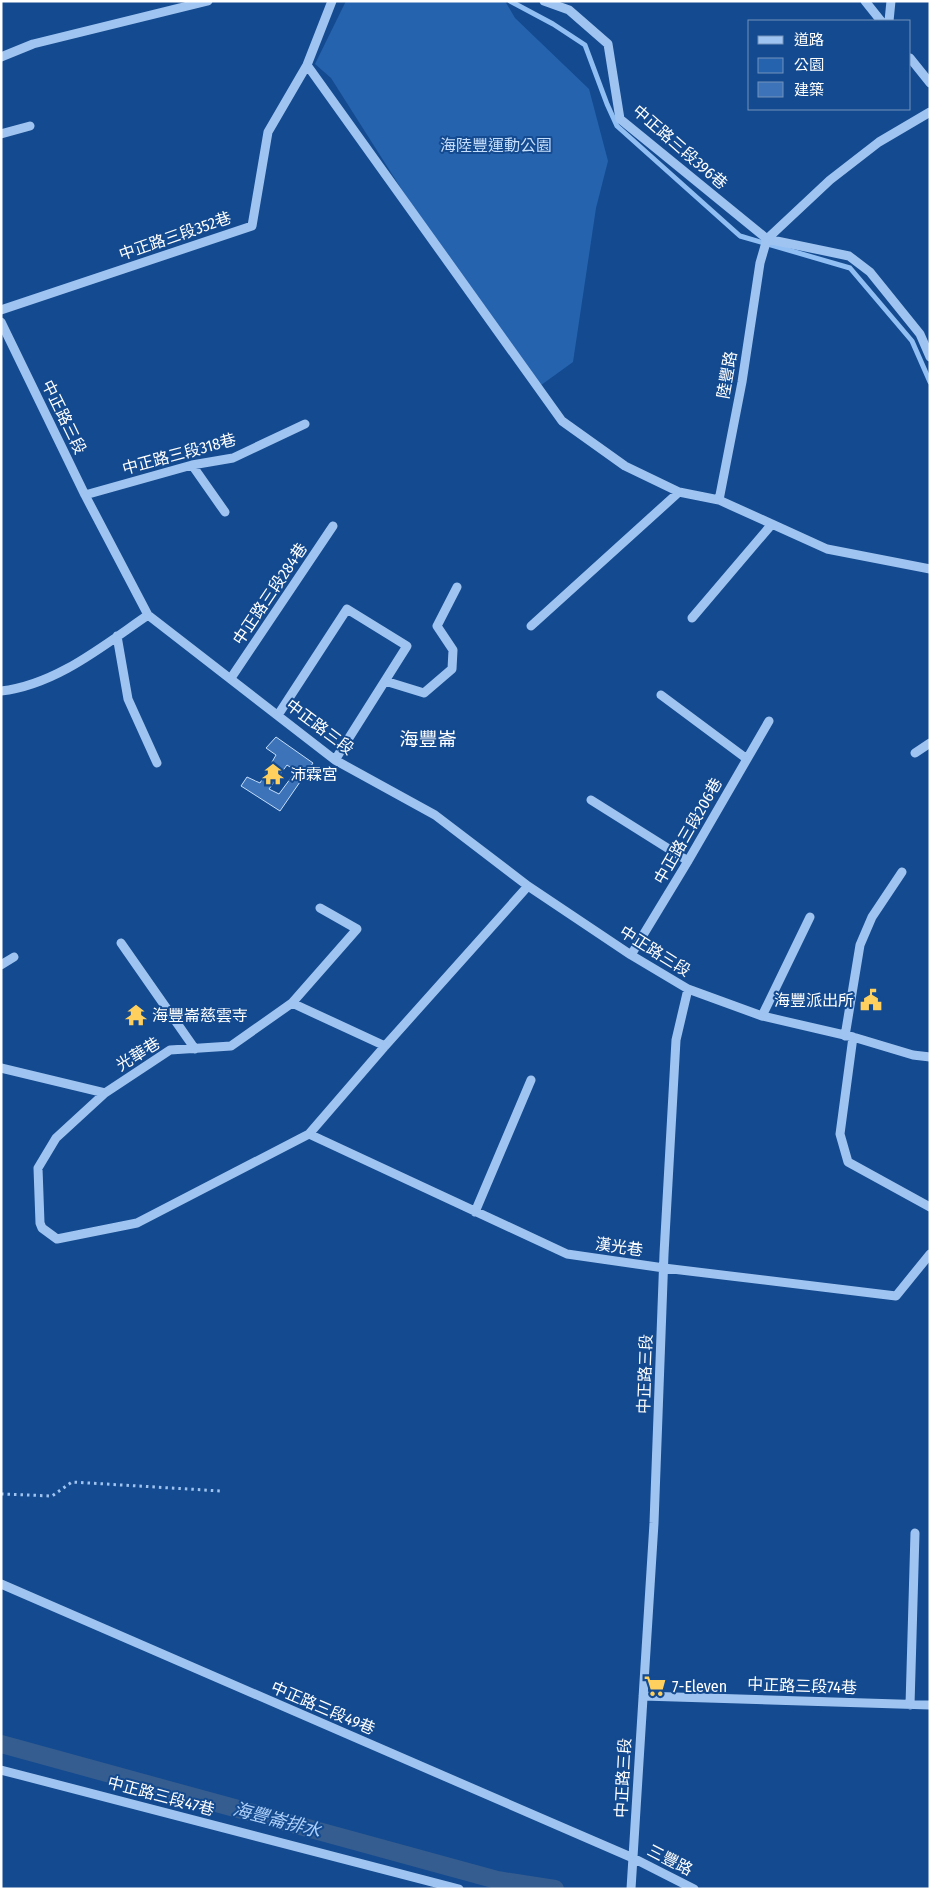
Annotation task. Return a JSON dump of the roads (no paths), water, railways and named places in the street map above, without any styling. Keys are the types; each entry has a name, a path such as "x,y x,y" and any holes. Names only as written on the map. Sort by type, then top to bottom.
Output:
{"street":[{"path":"1,57 33,44 208,1"},
{"path":"332,1 306,65 562,421 625,466 679,492 719,500 828,549 930,569"},
{"name":"中正路三段396巷","path":"544,1 569,10 608,44 620,119 767,240"},
{"path":"865,1 880,20"},
{"path":"889,20 891,1"},
{"path":"911,59 930,83"},
{"name":"中正路三段352巷","path":"1,310 252,226 268,132 306,65"},
{"name":"陸豐路","path":"719,500 742,382 760,263 767,240 830,180 879,142 930,112"},
{"path":"1,134 30,126"},
{"path":"767,240 849,256 870,272 920,334 930,357"},
{"name":"中正路三段","path":"1,322 85,495 148,615 335,760 435,815 528,886 631,955 688,989 676,1040 654,1513 632,1889"},
{"name":"中正路三段318巷","path":"85,495 192,465 233,458 305,424"},
{"path":"192,465 225,512"},
{"path":"531,626 679,492"},
{"path":"692,618 772,524"},
{"name":"中正路三段284巷","path":"231,678 333,526"},
{"path":"385,681 424,693 452,669 453,650 437,626 457,587"},
{"path":"278,715 347,609 407,646 335,760"},
{"path":"1,691 19,689 72,666 148,615"},
{"path":"117,636 128,699 157,762"},
{"path":"660,695 747,759"},
{"name":"中正路三段206巷","path":"631,955 769,721"},
{"path":"914,752 930,744"},
{"path":"591,800 688,861"},
{"path":"902,872 872,917 860,946 840,1134 848,1162 930,1207"},
{"path":"309,1134 528,886"},
{"name":"光華巷","path":"309,1134 137,1223 57,1239 42,1228 40,1223 38,1168 56,1138 105,1094 170,1050 231,1046 292,1003 357,930 320,908"},
{"path":"762,1016 810,917"},
{"path":"121,943 195,1049"},
{"path":"1,965 14,957"},
{"path":"688,989 762,1016 849,1037 912,1055 930,1057"},
{"path":"292,1003 385,1046"},
{"path":"1,1068 105,1094"},
{"path":"475,1212 531,1080"},
{"name":"漢光巷","path":"309,1134 567,1254 664,1268 896,1296 930,1254"},
{"path":"910,1705 915,1534"},
{"name":"中正路三段49巷","path":"1,1584 633,1858"},
{"name":"中正路三段74巷","path":"643,1696 930,1705"},
{"name":"中正路三段47巷","path":"1,1770 459,1889"},
{"name":"三豐路","path":"633,1858 694,1889"}],"waterway":[{"path":"510,1 553,24 585,45 617,126 740,236 850,268 912,341 930,382"},
{"name":"海豐崙排水","path":"1,1744 497,1880 555,1889"}],"place":[{"name":"沛霖宮","path":"273,774"},
{"name":"海豐派出所","path":"871,1000"},
{"name":"海豐崙慈雲寺","path":"136,1015"},
{"name":"7-Eleven","path":"655,1686"}],"district":[{"name":"海豐崙","path":"428,739"}],"park label":[{"name":"海陸豐運動公園","path":"496,145"}]}
